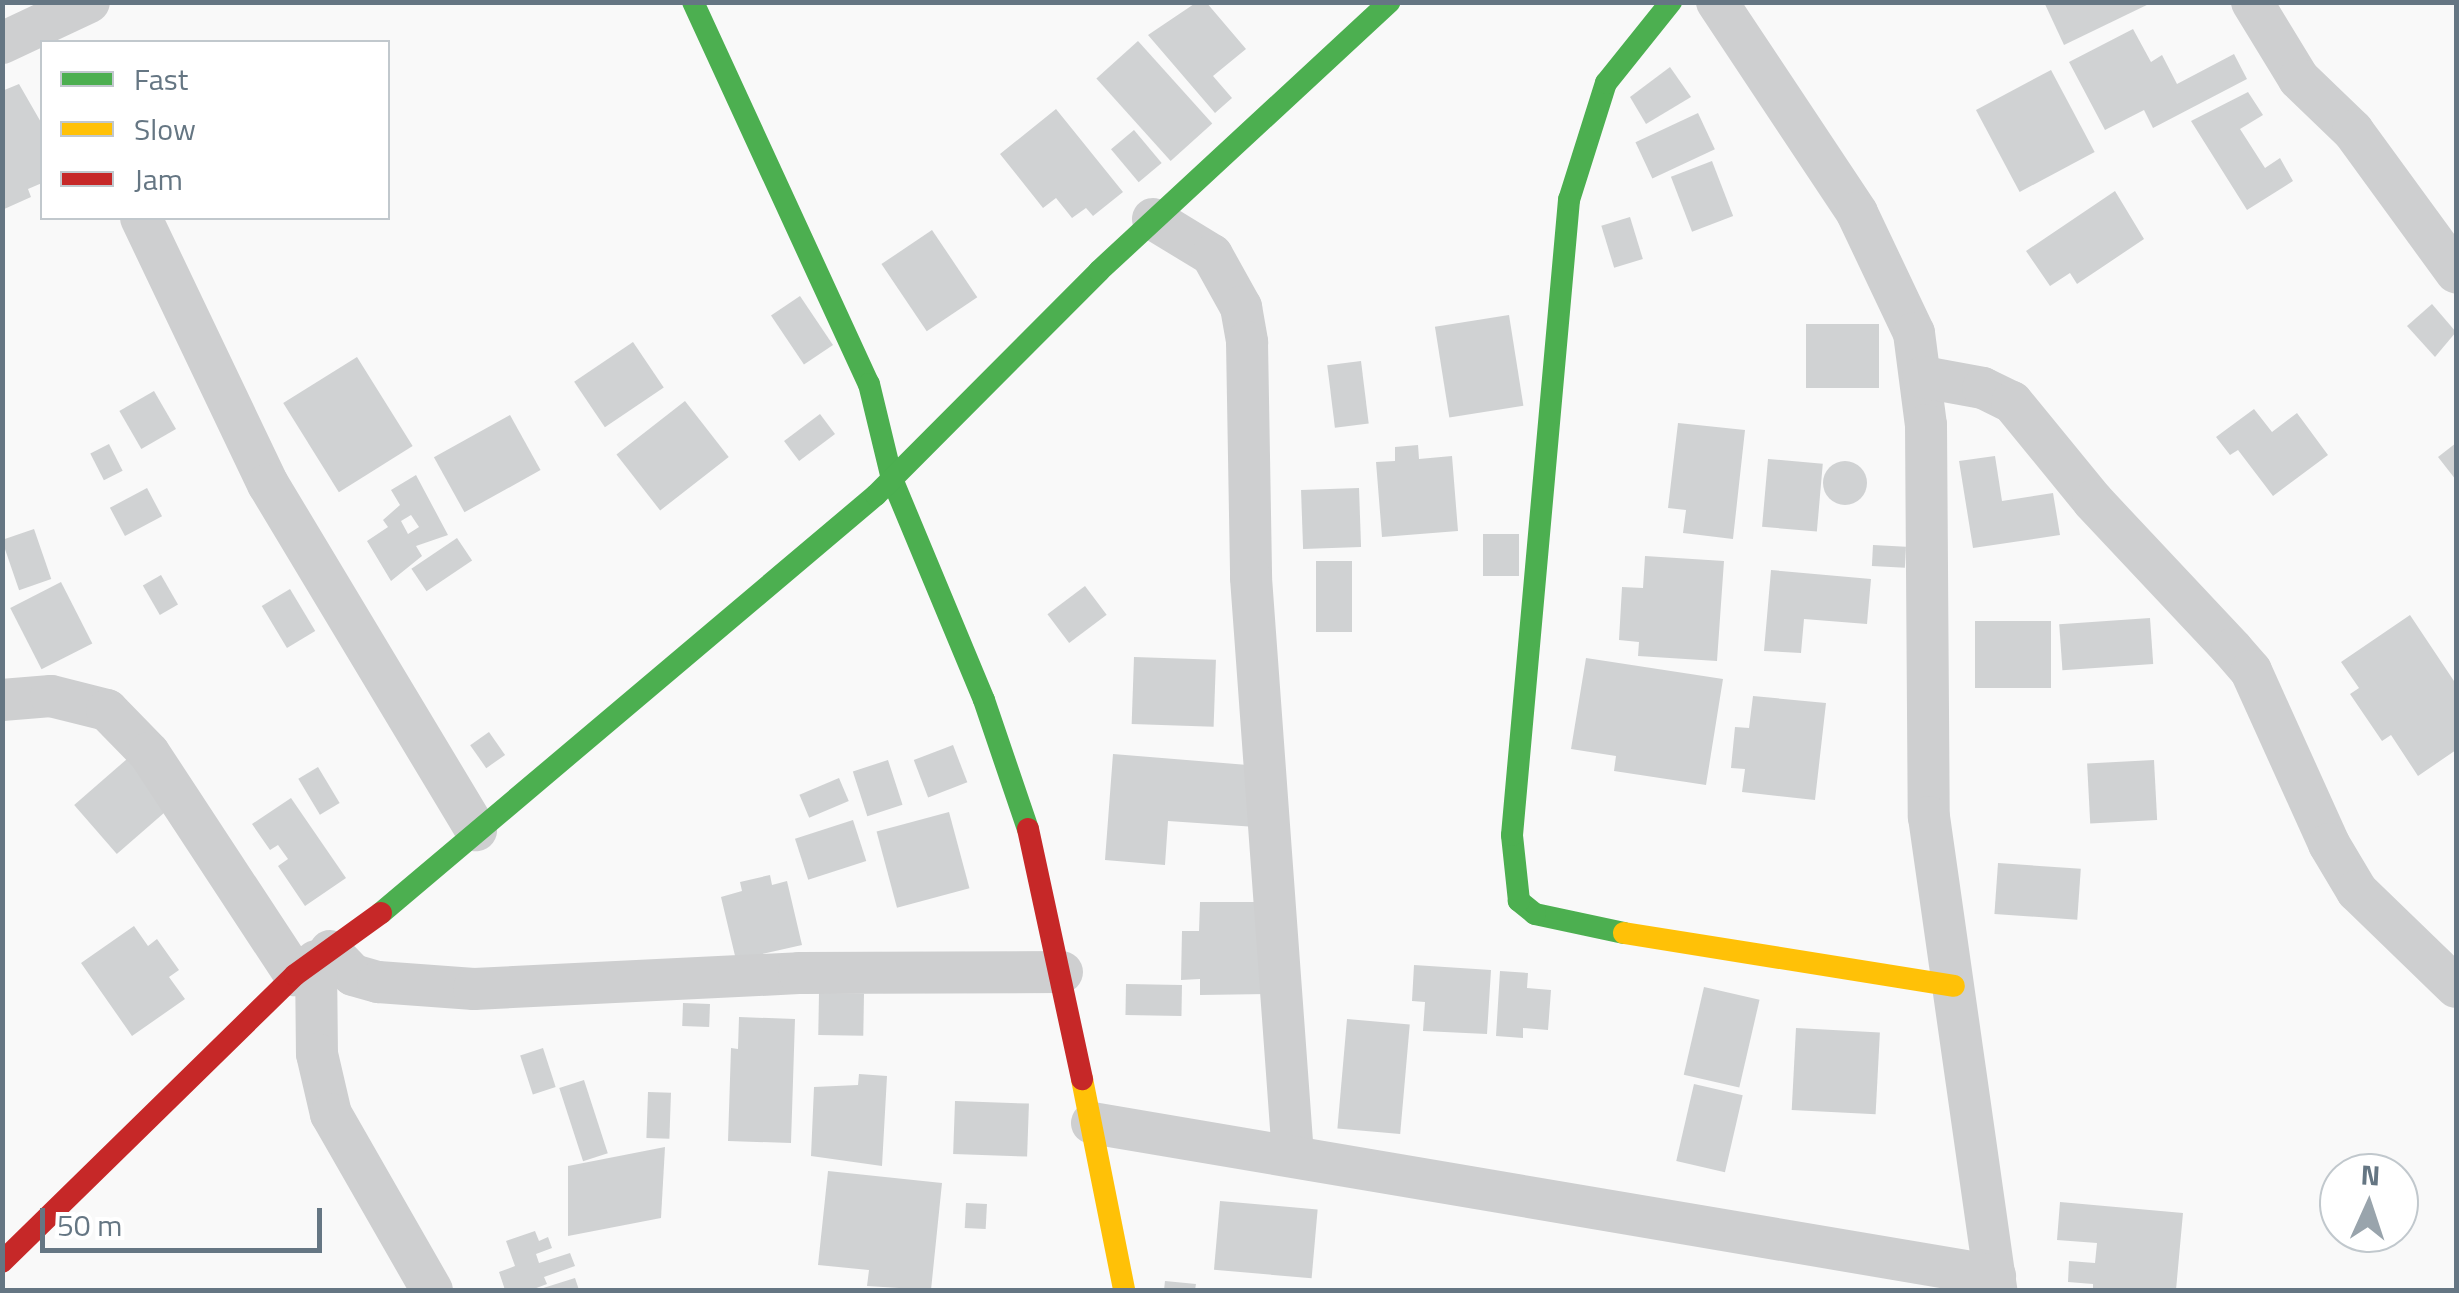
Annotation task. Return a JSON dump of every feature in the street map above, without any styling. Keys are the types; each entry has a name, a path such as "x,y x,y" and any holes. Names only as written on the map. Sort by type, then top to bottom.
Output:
{"street":[{"path":"2,44 53,32 90,2"},
{"path":"694,2 870,384 892,479 990,717 1038,857 1124,1290"},
{"path":"2,1262 109,1164 314,962 892,479 1153,219 1389,2"},
{"path":"1672,2 1606,83 1570,200 1519,717 1512,835 1520,901 1535,914 1600,930 1954,986"},
{"path":"1092,1123 1293,1154 1996,1283 1927,797 1922,377 1914,333 1857,214 1718,2"},
{"path":"2252,2 2299,79 2353,131 2456,272"},
{"path":"1153,219 1212,255 1241,307 1247,342 1251,578 1293,1154"},
{"path":"142,220 268,484 476,830"},
{"path":"1922,377 1983,388 2012,402 2093,501 2252,671 2328,844 2357,890 2456,987"},
{"path":"2,700 51,696 106,710 149,753 314,962 378,982 474,988 799,973 1062,972"},
{"path":"314,962 317,1054 332,1114 432,1290"}],"building":[{"path":"1197,2 1206,2 1246,49 1213,76 1232,98 1215,113 1148,35"},
{"path":"2044,2 2153,2 2064,45"},
{"path":"2133,29 2151,62 2162,55 2177,84 2234,54 2247,79 2153,128 2144,110 2105,130 2069,62"},
{"path":"1138,41 1212,123 1171,161 1096,78"},
{"path":"1670,67 1691,97 1646,124 1630,97"},
{"path":"2051,70 2095,152 2020,192 1976,110"},
{"path":"19,84 40,121 40,184 28,189 31,197 2,210 2,91"},
{"path":"2248,92 2263,115 2240,129 2265,168 2280,158 2293,181 2247,210 2191,121"},
{"path":"1056,109 1123,192 1093,216 1086,208 1072,218 1056,198 1043,208 1000,154"},
{"path":"1698,113 1715,149 1652,178 1635,142"},
{"path":"1134,130 1162,163 1139,182 1111,149"},
{"path":"1712,161 1733,216 1692,232 1671,177"},
{"path":"2115,191 2144,239 2077,284 2070,273 2050,286 2026,251"},
{"path":"1630,217 1643,259 1614,268 1601,226"},
{"path":"932,230 977,297 927,331 881,264"},
{"path":"800,296 833,345 804,364 771,316"},
{"path":"2432,304 2456,332 2435,357 2407,326"},
{"path":"1509,315 1523,406 1449,418 1435,327"},
{"path":"1806,324 1879,324 1879,388 1806,388"},
{"path":"633,342 664,388 605,427 574,382"},
{"path":"357,357 413,446 339,492 283,403"},
{"path":"1361,361 1369,424 1335,428 1327,365"},
{"path":"154,391 176,429 141,449 119,411"},
{"path":"685,401 729,457 660,511 616,455"},
{"path":"2254,409 2272,432 2297,413 2328,455 2273,496 2238,450 2230,455 2216,437"},
{"path":"820,414 835,434 799,461 784,441"},
{"path":"510,415 541,470 464,512 434,457"},
{"path":"1678,423 1745,430 1733,539 1683,533 1686,510 1668,508"},
{"path":"2456,443 2456,480 2438,457"},
{"path":"109,444 123,471 104,480 90,454"},
{"path":"1418,445 1419,459 1452,456 1458,531 1382,537 1376,462 1395,461 1395,447"},
{"path":"1995,456 2002,501 2053,493 2060,535 1973,548 1959,461"},
{"path":"1768,459 1823,464 1817,532 1762,527"},
{"path":"1845,461 1861,467 1867,483 1861,499 1845,505 1829,499 1823,483 1829,467"},
{"path":"416,475 448,535 416,546 422,556 391,581 367,541 388,527 383,520 400,505 391,490","holes":["411,515 419,527 408,534 401,521"]},
{"path":"147,488 162,516 125,536 110,508"},
{"path":"1359,488 1361,547 1303,549 1301,490"},
{"path":"34,529 51,579 19,590 2,540"},
{"path":"1483,534 1519,534 1519,576 1483,576"},
{"path":"457,538 472,560 427,591 411,569"},
{"path":"1873,545 1906,547 1905,568 1872,566"},
{"path":"1645,556 1724,561 1717,661 1638,656 1639,642 1619,640 1622,587 1643,588"},
{"path":"1316,561 1352,561 1352,632 1316,632"},
{"path":"1771,570 1871,579 1867,624 1804,619 1801,653 1764,651"},
{"path":"161,575 178,604 160,615 143,586"},
{"path":"61,582 92,643 42,669 10,608"},
{"path":"1085,586 1107,615 1069,643 1047,614"},
{"path":"290,589 315,631 287,648 262,606"},
{"path":"2410,615 2456,684 2456,750 2418,776 2391,735 2382,741 2350,694 2359,688 2341,662"},
{"path":"2150,618 2153,664 2062,670 2059,624"},
{"path":"1975,621 2051,621 2051,688 1975,688"},
{"path":"1134,657 1216,660 1214,727 1132,724"},
{"path":"1586,658 1723,679 1706,785 1614,771 1616,756 1571,749"},
{"path":"1753,696 1826,703 1815,800 1742,792 1745,769 1731,768 1735,727 1749,728"},
{"path":"489,732 505,755 486,768 470,745"},
{"path":"953,745 967,782 928,797 914,760"},
{"path":"1113,754 1260,766 1256,827 1168,821 1165,865 1105,860"},
{"path":"127,759 170,808 117,854 74,805"},
{"path":"888,760 903,805 867,816 853,771"},
{"path":"2154,760 2157,820 2090,823 2087,764"},
{"path":"318,767 340,803 320,815 298,779"},
{"path":"839,778 849,801 809,818 799,795"},
{"path":"291,798 346,878 305,906 278,866 288,859 278,845 270,850 252,824"},
{"path":"949,812 969,888 897,908 877,831"},
{"path":"853,820 866,861 808,880 795,839"},
{"path":"1998,863 2081,869 2077,920 1994,914"},
{"path":"770,875 772,885 787,881 802,945 736,960 721,897 742,891 740,882"},
{"path":"1200,902 1268,902 1268,994 1200,995 1200,979 1181,980 1182,931 1199,931"},
{"path":"134,926 148,946 157,939 179,970 169,977 185,999 132,1036 81,963"},
{"path":"1414,965 1491,970 1487,1034 1423,1031 1425,1002 1412,1001"},
{"path":"1500,971 1528,973 1527,988 1551,990 1548,1030 1523,1028 1523,1038 1496,1036"},
{"path":"1126,984 1182,985 1181,1016 1125,1015"},
{"path":"1704,987 1760,1000 1739,1088 1684,1075"},
{"path":"819,993 864,994 863,1036 818,1035"},
{"path":"683,1003 710,1004 709,1027 682,1026"},
{"path":"739,1017 795,1019 791,1143 728,1141 731,1048 738,1049"},
{"path":"1347,1019 1410,1024 1400,1134 1337,1129"},
{"path":"1796,1028 1880,1032 1876,1114 1792,1110"},
{"path":"543,1048 556,1087 533,1094 520,1055"},
{"path":"859,1074 887,1076 882,1166 811,1156 814,1087 858,1085"},
{"path":"584,1080 608,1153 583,1161 559,1088"},
{"path":"1694,1084 1743,1095 1725,1172 1676,1161"},
{"path":"648,1092 671,1093 669,1139 646,1138"},
{"path":"955,1101 1029,1104 1027,1157 953,1154"},
{"path":"665,1147 661,1218 568,1236 568,1166"},
{"path":"828,1171 942,1183 931,1290 867,1286 869,1270 818,1265"},
{"path":"1220,1201 1318,1210 1312,1278 1214,1270"},
{"path":"2060,1202 2183,1213 2176,1290 2093,1290 2093,1284 2068,1282 2069,1261 2095,1263 2097,1243 2057,1240"},
{"path":"966,1203 987,1204 986,1229 965,1228"},
{"path":"535,1231 539,1241 548,1237 552,1248 536,1254 539,1263 570,1253 575,1266 544,1277 547,1284 531,1290 505,1290 499,1272 515,1266 506,1241"},
{"path":"575,1278 579,1290 537,1290"},
{"path":"1165,1281 1196,1284 1195,1290 1164,1290"}],"traffic: fast":[{"path":"693,2 869,384 892,479 984,700 1028,829"},
{"path":"381,913 876,495 1099,271 1389,2"},
{"path":"1624,933 1535,914 1519,901 1512,835 1569,200 1606,83 1671,2"}],"traffic: slow":[{"path":"1624,933 1954,986"},
{"path":"1082,1079 1124,1290"}],"traffic: jam":[{"path":"1028,829 1082,1079"},
{"path":"2,1262 295,975 381,913"}]}
